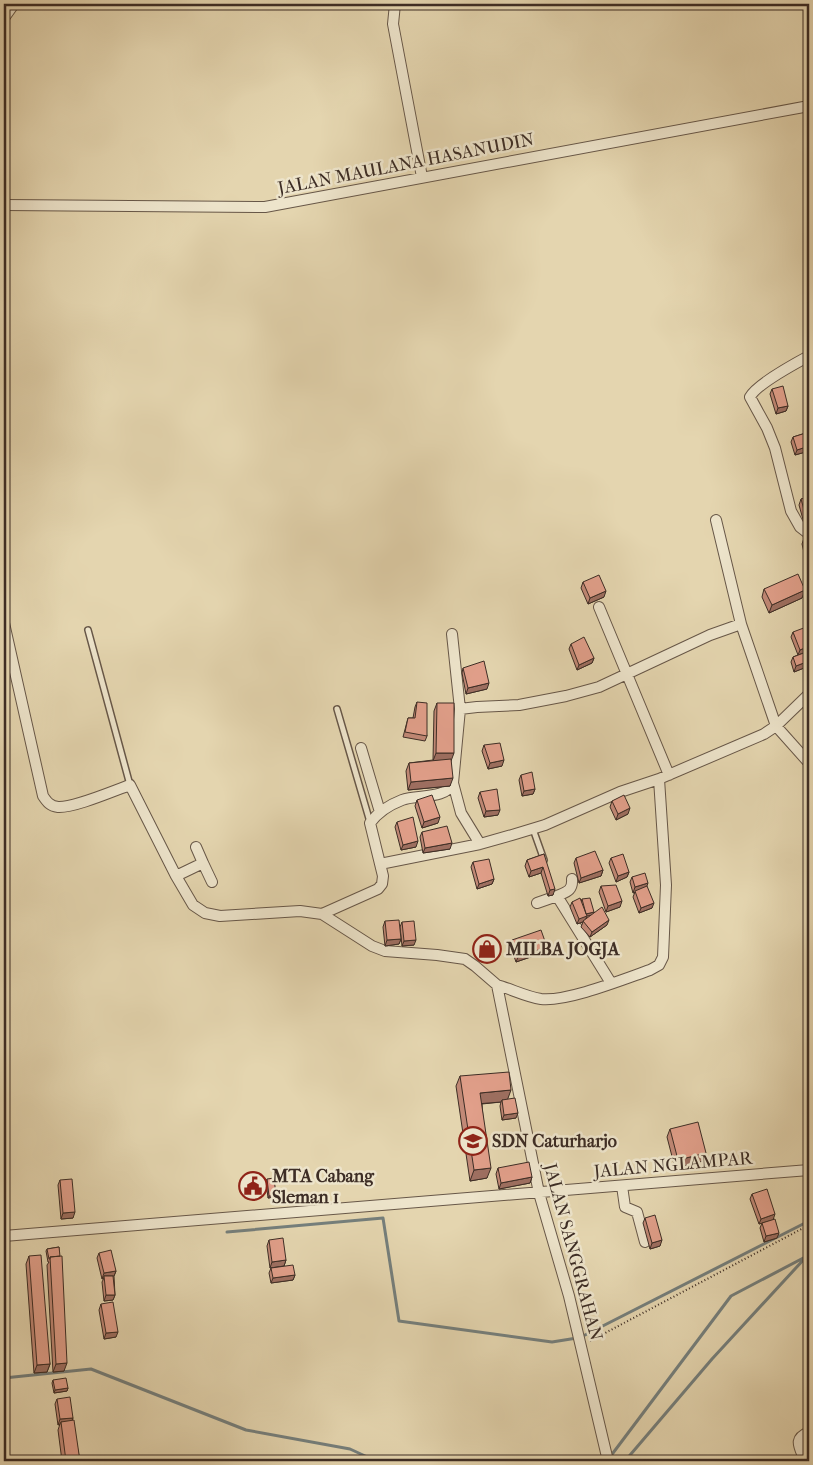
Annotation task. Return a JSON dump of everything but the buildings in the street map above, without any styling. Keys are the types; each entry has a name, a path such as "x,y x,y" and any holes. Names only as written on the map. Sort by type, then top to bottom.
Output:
{"street":[{"path":"4,18 14,4"},
{"path":"395,4 393,24 422,177"},
{"name":"JALAN MAULANA HASANUDIN","path":"4,205 265,207 809,106"},
{"path":"809,356 753,392 750,397 767,428 775,448 791,511 800,527 809,534"},
{"path":"716,520 742,624 776,726 809,763"},
{"path":"599,608 669,775"},
{"path":"4,623 43,796 52,806 60,807 77,804 130,785 176,876 194,905 205,913 220,916 300,911 322,914 372,946 385,950 465,959 497,985 540,999 553,1000 611,983 650,970 659,965 663,957 666,885 659,779"},
{"path":"460,709 519,705 566,696 599,687 710,635 742,624"},
{"path":"452,634 460,709 452,783 461,813 480,844"},
{"path":"380,864 480,844 545,825 620,792 669,775 764,734 776,726 809,694"},
{"path":"361,748 380,812"},
{"path":"322,914 378,889 382,884 383,876 370,823 380,812 403,800 442,793 452,783"},
{"path":"196,847 212,882"},
{"path":"176,876 203,863"},
{"path":"537,903 555,892 570,889 572,879"},
{"path":"555,892 611,983"},
{"name":"JALAN SANGGRAHAN","path":"497,985 539,1192 569,1296 608,1461"},
{"name":"JALAN NGLAMPAR","path":"4,1236 809,1170"},
{"path":"622,1186 625,1207 637,1212 645,1242"},
{"path":"805,1461 798,1442 802,1434 809,1432"}],"lane":[{"path":"88,630 130,785"},
{"path":"338,709 370,823"},
{"path":"533,829 545,862"}],"path":[{"path":"581,1346 809,1225"}],"waterway":[{"path":"227,1232 383,1218 399,1321 552,1342 577,1338"},
{"path":"585,1335 809,1221"},
{"path":"610,1457 731,1296 809,1255"},
{"path":"625,1461 712,1359 806,1257"},
{"path":"4,1378 91,1369 246,1430 350,1449 376,1461"}],"place":[{"name":"MILBA JOGJA","path":"487,949"},
{"name":"SDN Caturharjo","path":"473,1141"},
{"name":"MTA Cabang Sleman 1","path":"253,1186"}]}
